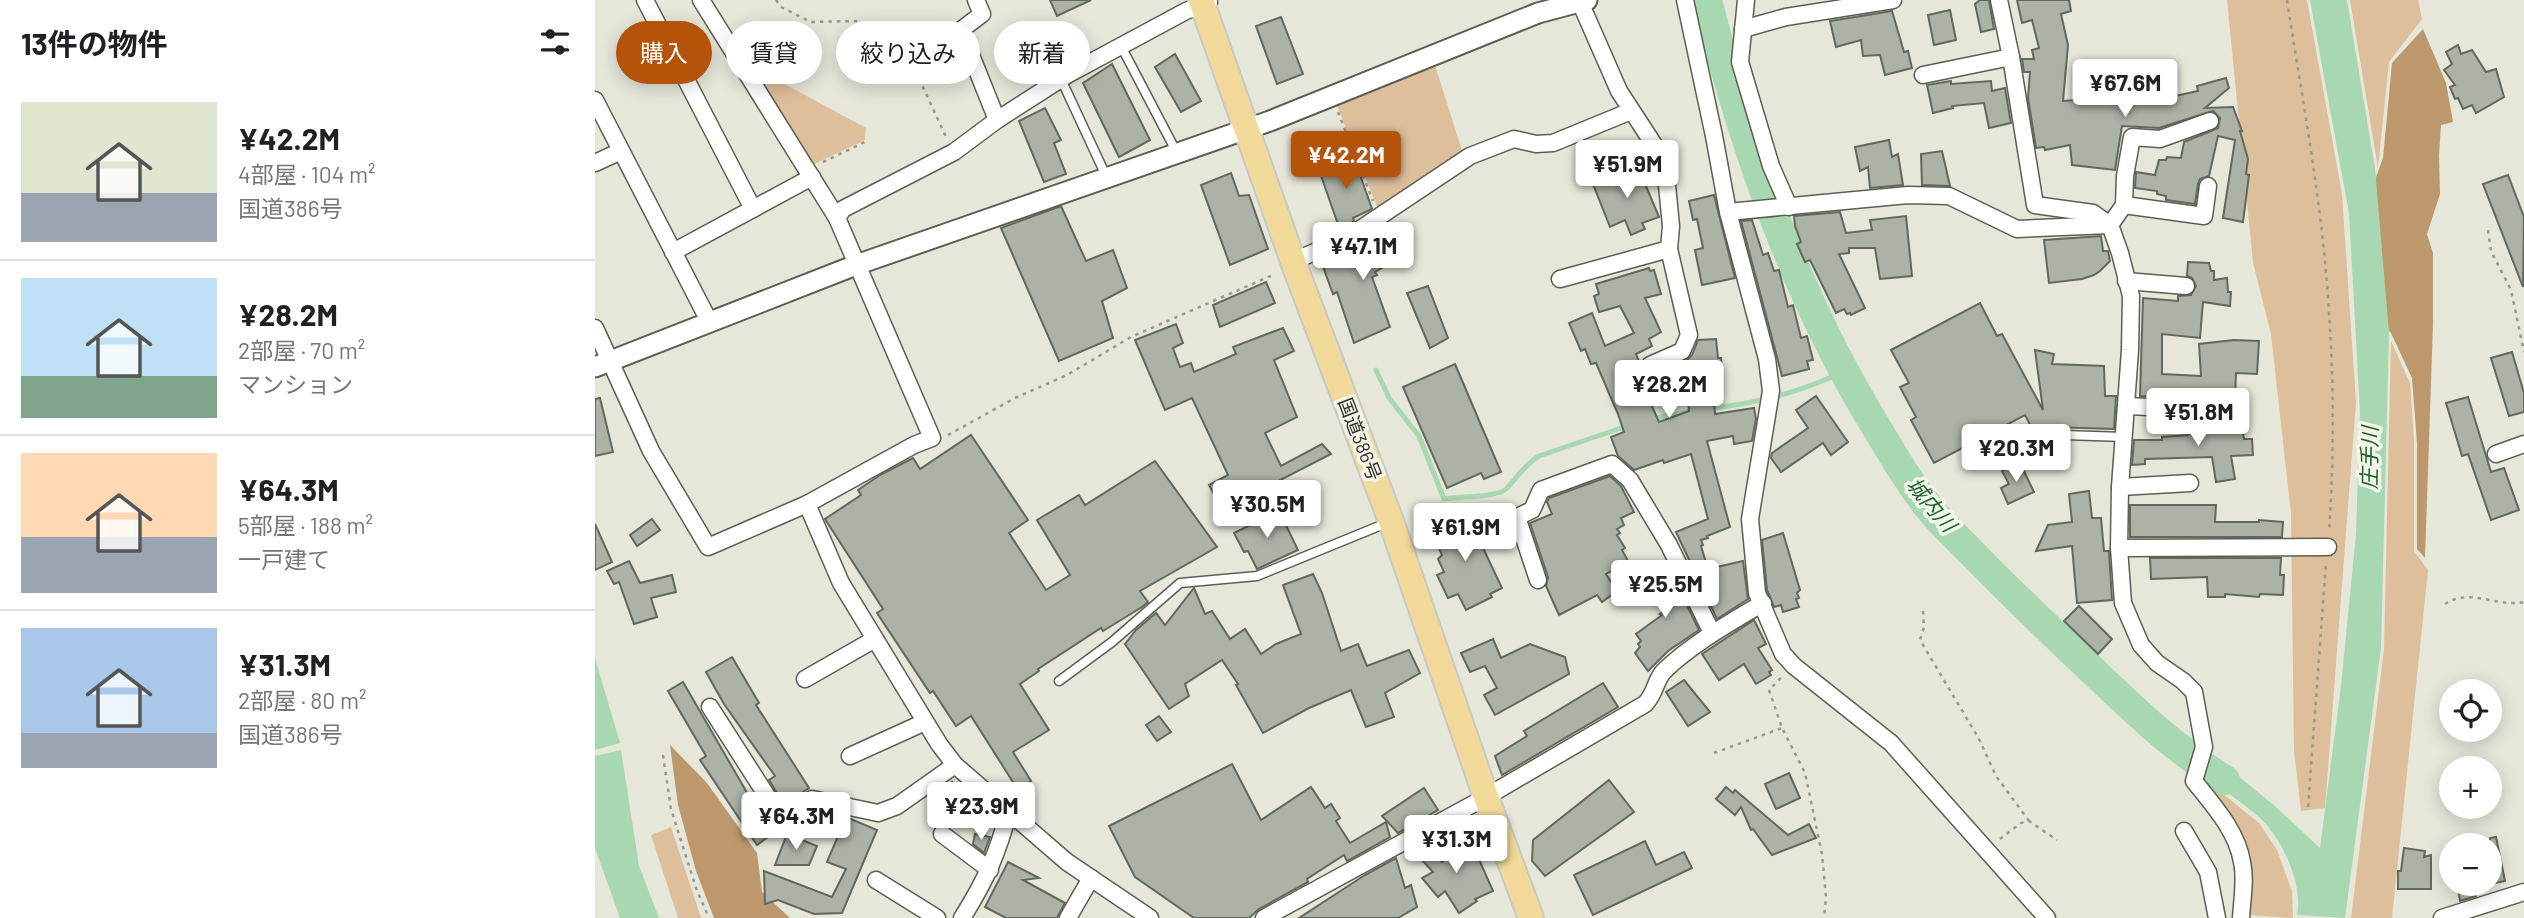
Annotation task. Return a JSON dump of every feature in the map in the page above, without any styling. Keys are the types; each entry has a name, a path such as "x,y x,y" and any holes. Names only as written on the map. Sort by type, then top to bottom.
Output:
{"highway":[{"name":"国道386号","path":"1206,2 1294,264 1391,521 1486,797 1531,918"}],"street":[{"path":"645,0 753,209"},
{"path":"595,328 602,365 708,547 807,503 932,438 837,219 701,0"},
{"path":"976,0 982,14 961,30 997,120"},
{"path":"1685,0 1728,212 1767,359 1771,398 1750,519 1757,593 1783,654 1794,666 1891,743 2047,918"},
{"path":"1746,0 1740,62 1786,207"},
{"path":"1744,30 1786,17 1893,0"},
{"path":"1999,0 2035,205 2094,213 2111,225 2120,253 2131,296 2130,350 2120,486 2119,548 2123,603 2141,645 2157,663 2194,692 2204,747 2194,781 2236,840 2243,864 2241,918"},
{"path":"602,365 856,265 1247,128 1538,13 1583,1 1619,91 1660,154 1666,175 1671,226 1669,249 1689,335 1682,351 1650,365"},
{"path":"1090,63 1206,2"},
{"path":"1923,75 2011,57"},
{"path":"837,219 843,209 954,152 1053,84"},
{"path":"595,100 709,323"},
{"path":"1294,264 1344,240 1470,156 1514,139 1536,144 1553,143 1631,111"},
{"path":"2111,225 2124,205 2131,137 2160,139 2210,121"},
{"path":"595,163 621,151"},
{"path":"673,252 753,209 810,173"},
{"path":"2124,205 2204,216 2208,186"},
{"path":"1728,212 1908,195 1949,195 2017,229 2111,225"},
{"path":"1560,279 1669,249"},
{"path":"2126,281 2186,286"},
{"path":"2126,406 2196,409 2215,419 2235,419"},
{"path":"2496,454 2524,444"},
{"path":"1538,580 1517,517 1532,510 1541,490 1612,464 1630,480 1669,545 1712,633"},
{"path":"2120,486 2190,483"},
{"path":"807,503 841,583 925,723 955,765 1067,862 1150,918"},
{"path":"2119,548 2328,547"},
{"path":"1264,918 1486,797 1649,700 1661,674 1712,633 1763,603"},
{"path":"804,679 875,639"},
{"path":"710,707 781,818 812,799 878,813 897,806 955,765"},
{"path":"850,756 925,723"},
{"path":"963,918 999,851 1009,810"},
{"path":"2184,831 2209,872 2217,918"},
{"path":"942,834 990,870"},
{"path":"1067,918 1091,878"},
{"path":"876,880 937,918"},
{"path":"2442,918 2524,892"}],"lane":[{"path":"1121,46 1177,153"},
{"path":"1063,84 1107,178"},
{"path":"2064,435 2124,437"},
{"path":"1059,681 1112,642 1180,583 1257,576 1391,521"}],"path":[{"path":"776,0 781,7 811,22 856,21 883,29 903,44 954,152"},
{"path":"2287,0 2317,195 2329,312 2333,478 2308,807"},
{"path":"1332,96 1379,217"},
{"path":"810,173 865,142"},
{"path":"2488,230 2491,251 2511,290 2524,352"},
{"path":"932,438 942,438 1015,398 1067,375 1131,337 1294,264"},
{"path":"2445,604 2455,598 2469,595 2514,604 2524,602"},
{"path":"1923,611 1924,626 1920,640 1979,739 1996,776 2029,821 2057,840"},
{"path":"1794,666 1769,690 1782,728 1805,773 1822,853 1826,897 1824,918"},
{"path":"1714,753 1782,728"},
{"path":"663,755 671,809 696,888 709,918"},
{"path":"1986,850 2021,823 2029,821"}],"shaded area":[{"path":"2227,0 2307,0 2342,194 2356,402 2325,808 2301,811 2294,751 2291,514 2271,334 2253,263"},
{"path":"2350,0 2418,0 2422,19 2389,62 2378,168"},
{"path":"2423,29 2446,83 2453,122 2441,125 2440,194 2427,234 2433,253 2433,324 2425,558 2417,549 2417,443 2412,378 2391,333 2378,317 2372,188 2383,158 2392,63"},
{"path":"1434,62 1463,154 1378,209 1336,103"},
{"path":"759,84 785,84 866,128 865,140 808,167"},
{"path":"2391,341 2410,383 2414,440 2414,551 2428,570 2392,918 2351,918 2384,649"},
{"path":"670,745 707,783 757,853 762,892 790,918 714,918 696,871 678,805"},
{"path":"2202,777 2259,823 2277,850 2292,891 2293,918 2248,915 2247,867 2203,784"},
{"path":"671,827 701,918 678,918 651,835"}],"water":[{"name":"庄手川","path":"2310,0 2347,0 2375,168 2389,333 2381,648 2345,918 2297,915 2295,880 2286,855 2273,833 2252,811 2201,773 2210,753 2275,806 2320,848 2341,686 2356,534 2360,412 2349,213"},
{"path":"595,658 620,743 595,750"},
{"path":"621,750 639,866 659,918 620,918 595,848 595,756"}],"building":[{"path":"1050,0 1091,0 1057,16"},
{"path":"1980,0 1989,0 1994,29 1981,32 1975,4"},
{"path":"2017,0 2069,0 2071,11 2061,14 2068,45 2063,101 2137,99 2137,96 2166,98 2198,91 2197,86 2226,78 2229,88 2205,108 2233,107 2242,131 2248,159 2246,174 2249,175 2243,222 2223,218 2235,140 2218,136 2209,176 2200,179 2195,204 2166,200 2166,196 2157,194 2157,191 2135,188 2136,172 2155,175 2159,160 2166,160 2167,157 2181,158 2184,142 2218,128 2220,118 2213,111 2159,128 2122,126 2115,170 2072,165 2070,145 2045,150 2044,147 2036,148 2028,98 2030,72 2024,72 2022,59 2034,59 2032,50 2039,48 2032,20 2022,23"},
{"path":"1950,10 1956,40 1934,45 1928,15"},
{"path":"1892,11 1904,52 1908,51 1912,68 1885,75 1880,55 1863,56 1861,40 1836,47 1830,21"},
{"path":"1281,17 1303,74 1277,84 1256,26"},
{"path":"2458,45 2461,54 2472,50 2486,72 2496,69 2504,97 2476,113 2472,105 2463,109 2458,98 2455,99 2450,87 2455,85 2444,70 2452,64 2446,52"},
{"path":"1175,54 1201,101 1181,112 1155,67"},
{"path":"1112,64 1150,140 1119,157 1083,84 1090,84 1090,78"},
{"path":"1951,81 1951,84 1991,81 1992,91 2005,88 2011,123 1989,128 1984,103 1952,106 1953,108 1933,113 1927,85"},
{"path":"1045,108 1061,140 1054,143 1066,174 1044,182 1019,121"},
{"path":"1889,140 1892,157 1898,154 1903,185 1870,188 1868,167 1860,171 1855,147"},
{"path":"1942,151 1950,186 1922,185 1921,154"},
{"path":"1353,155 1372,209 1353,218 1354,221 1340,230 1319,170"},
{"path":"1638,167 1659,217 1642,223 1645,229 1631,235 1625,220 1610,227 1593,184"},
{"path":"1231,173 1239,196 1249,195 1268,249 1230,265 1201,185"},
{"path":"2508,175 2524,217 2523,287 2483,184"},
{"path":"1714,195 1735,278 1702,285 1695,250 1703,248 1697,219 1693,220 1689,201"},
{"path":"1061,206 1086,261 1113,250 1127,288 1102,301 1113,338 1059,361 1001,228"},
{"path":"1840,212 1846,233 1872,230 1870,220 1906,216 1912,276 1880,279 1875,248 1849,248 1849,253 1839,254 1865,308 1851,315 1844,309 1836,313 1810,260 1805,262 1797,244 1801,242 1795,226 1794,216"},
{"path":"1752,220 1763,255 1768,253 1774,271 1779,270 1788,307 1793,305 1801,338 1807,336 1813,360 1807,361 1809,369 1782,376 1741,221"},
{"path":"1391,226 1404,255 1375,272 1377,275 1372,277 1390,327 1354,343 1337,292 1333,294 1321,261 1348,250 1362,240 1364,243"},
{"path":"2101,236 2103,251 2108,251 2110,261 2100,271 2082,279 2049,283 2044,240"},
{"path":"2188,262 2209,263 2211,271 2214,271 2214,280 2227,278 2228,292 2231,292 2230,306 2203,302 2200,338 2162,334 2162,374 2201,376 2199,344 2234,340 2259,341 2257,374 2236,373 2235,399 2245,400 2243,413 2236,409 2218,409 2197,399 2140,396 2143,298 2178,301 2178,296 2191,295 2196,286 2192,278 2187,276"},
{"path":"1649,268 1650,271 1654,270 1661,294 1645,298 1661,332 1649,339 1652,346 1636,354 1639,362 1633,364 1659,422 1689,411 1687,388 1681,383 1680,367 1687,366 1686,361 1692,355 1698,340 1716,339 1718,358 1721,358 1722,372 1716,372 1717,386 1713,386 1715,414 1754,408 1756,419 1752,441 1734,444 1733,436 1707,441 1730,527 1707,536 1708,538 1701,540 1701,546 1708,569 1743,561 1748,599 1717,619 1676,532 1708,519 1691,454 1634,470 1618,456 1611,437 1624,432 1618,414 1596,363 1591,364 1585,349 1581,351 1569,323 1592,313 1605,346 1634,333 1620,306 1599,312 1594,296 1599,294 1596,284"},
{"path":"1266,282 1275,303 1220,327 1213,305"},
{"path":"1428,286 1448,338 1430,348 1407,293"},
{"path":"1980,303 1997,336 2002,334 2043,410 2035,350 2054,354 2052,364 2104,366 2105,396 2116,396 2114,429 2049,427 2035,434 2025,415 1934,463 1911,420 1916,417 1900,387 1909,383 1891,350"},
{"path":"1176,324 1183,343 1173,348 1180,367 1191,363 1194,372 1236,354 1233,347 1283,328 1294,351 1274,360 1297,417 1265,433 1281,466 1322,444 1331,454 1222,510 1209,485 1228,475 1192,398 1165,410 1135,340"},
{"path":"2512,352 2524,393 2524,412 2509,416 2491,358"},
{"path":"1455,364 1501,472 1484,479 1481,473 1447,488 1403,387"},
{"path":"1816,396 1848,442 1831,455 1823,443 1781,472 1771,458 1772,453 1808,428 1796,410"},
{"path":"2468,397 2491,472 2504,468 2519,510 2491,520 2468,454 2462,456 2446,403"},
{"path":"600,398 613,452 595,456 595,399"},
{"path":"2188,419 2214,429 2235,430 2242,427 2244,439 2252,439 2253,455 2231,456 2235,479 2216,482 2212,457 2145,459 2145,464 2132,465 2134,440 2162,440 2162,437 2188,435"},
{"path":"971,435 1028,520 1009,533 1046,590 1070,575 1037,520 1079,495 1085,505 1155,461 1217,547 1140,591 1148,602 1142,607 1103,631 1101,628 1038,669 1039,671 1020,684 1049,730 1013,752 1031,781 1018,790 971,716 956,726 933,691 930,693 877,613 883,609 825,519 861,495 858,490 880,475 913,458 920,469"},
{"path":"2020,463 2034,492 2008,504 2001,488 2009,484 2002,471"},
{"path":"1610,476 1621,486 1634,512 1621,518 1624,525 1617,529 1628,561 1606,574 1617,591 1602,602 1597,595 1559,615 1546,586 1548,577 1530,523 1552,514 1547,502 1549,498"},
{"path":"2089,491 2092,518 2101,518 2104,551 2109,551 2112,600 2077,603 2072,546 2036,551 2048,525 2072,522 2069,494"},
{"path":"2130,505 2216,505 2215,522 2283,522 2282,537 2130,537"},
{"path":"1279,511 1298,550 1257,569 1248,551 1244,552 1234,533"},
{"path":"1467,514 1502,588 1490,594 1492,597 1466,610 1458,594 1448,598 1437,575 1444,572 1438,559 1442,555 1431,531"},
{"path":"652,519 660,530 637,546 630,535"},
{"path":"595,524 612,562 595,570"},
{"path":"1783,533 1800,590 1797,593 1799,598 1796,599 1799,607 1783,612 1781,605 1774,607 1767,590 1762,540"},
{"path":"2150,558 2281,558 2283,595 2260,594 2259,597 2225,594 2225,597 2208,597 2207,577 2151,579"},
{"path":"629,561 640,583 672,575 676,592 651,598 657,617 634,624 619,582 614,584 607,571"},
{"path":"1667,564 1699,630 1668,651 1648,671 1635,653 1641,641 1636,634 1664,611 1647,576"},
{"path":"1313,574 1341,651 1358,644 1367,666 1409,650 1420,673 1385,693 1394,717 1366,727 1351,690 1309,708 1263,733 1236,685 1238,684 1222,660 1185,684 1189,696 1169,709 1125,644 1136,630 1156,613 1165,625 1194,588 1205,614 1212,611 1230,639 1245,629 1261,654 1276,644 1301,634 1283,585"},
{"path":"2079,606 2112,639 2098,654 2064,621"},
{"path":"1754,620 1766,644 1758,648 1772,670 1769,672 1771,675 1756,684 1744,664 1719,680 1702,654"},
{"path":"1493,639 1501,658 1530,644 1565,657 1569,674 1495,715 1484,695 1497,688 1485,666 1470,672 1461,653"},
{"path":"732,657 759,703 756,705 809,788 784,804 769,780 775,776 724,704 706,672"},
{"path":"1684,680 1710,712 1688,726 1666,692"},
{"path":"683,682 753,803 748,806 768,837 757,845 700,760 706,756 668,691"},
{"path":"1603,683 1618,707 1502,775 1495,756 1527,736 1524,731"},
{"path":"1159,716 1171,732 1157,741 1146,725"},
{"path":"1232,764 1261,820 1311,787 1325,808 1331,804 1340,818 1336,821 1350,843 1386,822 1390,837 1347,861 1344,855 1307,879 1308,882 1259,909 1249,918 1194,918 1135,877 1109,826"},
{"path":"1789,773 1800,798 1776,809 1765,784"},
{"path":"1609,780 1634,812 1545,876 1532,861 1533,840"},
{"path":"952,782 970,809 950,821 933,795"},
{"path":"1726,787 1733,793 1735,790 1788,835 1809,824 1816,838 1772,855 1753,829 1751,830 1741,807 1735,815 1716,799"},
{"path":"1424,788 1438,810 1398,833 1382,816"},
{"path":"846,817 877,830 842,913 814,914 778,900 765,904 764,871 832,897 846,869 827,862"},
{"path":"787,834 817,846 809,865 775,865"},
{"path":"975,834 990,837 984,853 973,844"},
{"path":"1470,839 1493,891 1475,899 1477,901 1459,913 1445,891 1438,897 1422,878 1433,872 1412,849 1425,842 1442,862"},
{"path":"1645,841 1656,865 1684,852 1692,868 1593,915 1574,875"},
{"path":"2404,848 2425,851 2424,857 2431,855 2431,889 2398,889 2398,871 2401,871"},
{"path":"1396,858 1405,888 1411,885 1417,907 1398,918 1299,918 1365,875"},
{"path":"1008,862 1039,878 1023,880 1065,903 1057,918 1006,918 985,907"},
{"path":"2459,896 2476,896 2460,901"}],"waterway":[{"name":"城内川","path":"1707,0 1756,167 1798,275 1849,380 1909,480 1948,529 2108,686 2164,736 2225,780"},
{"path":"1376,370 1389,398 1419,436 1444,499 1501,492 1539,456 1627,426"},
{"path":"1708,409 1777,396 1843,372"},
{"path":"1650,419 1692,411"}]}
